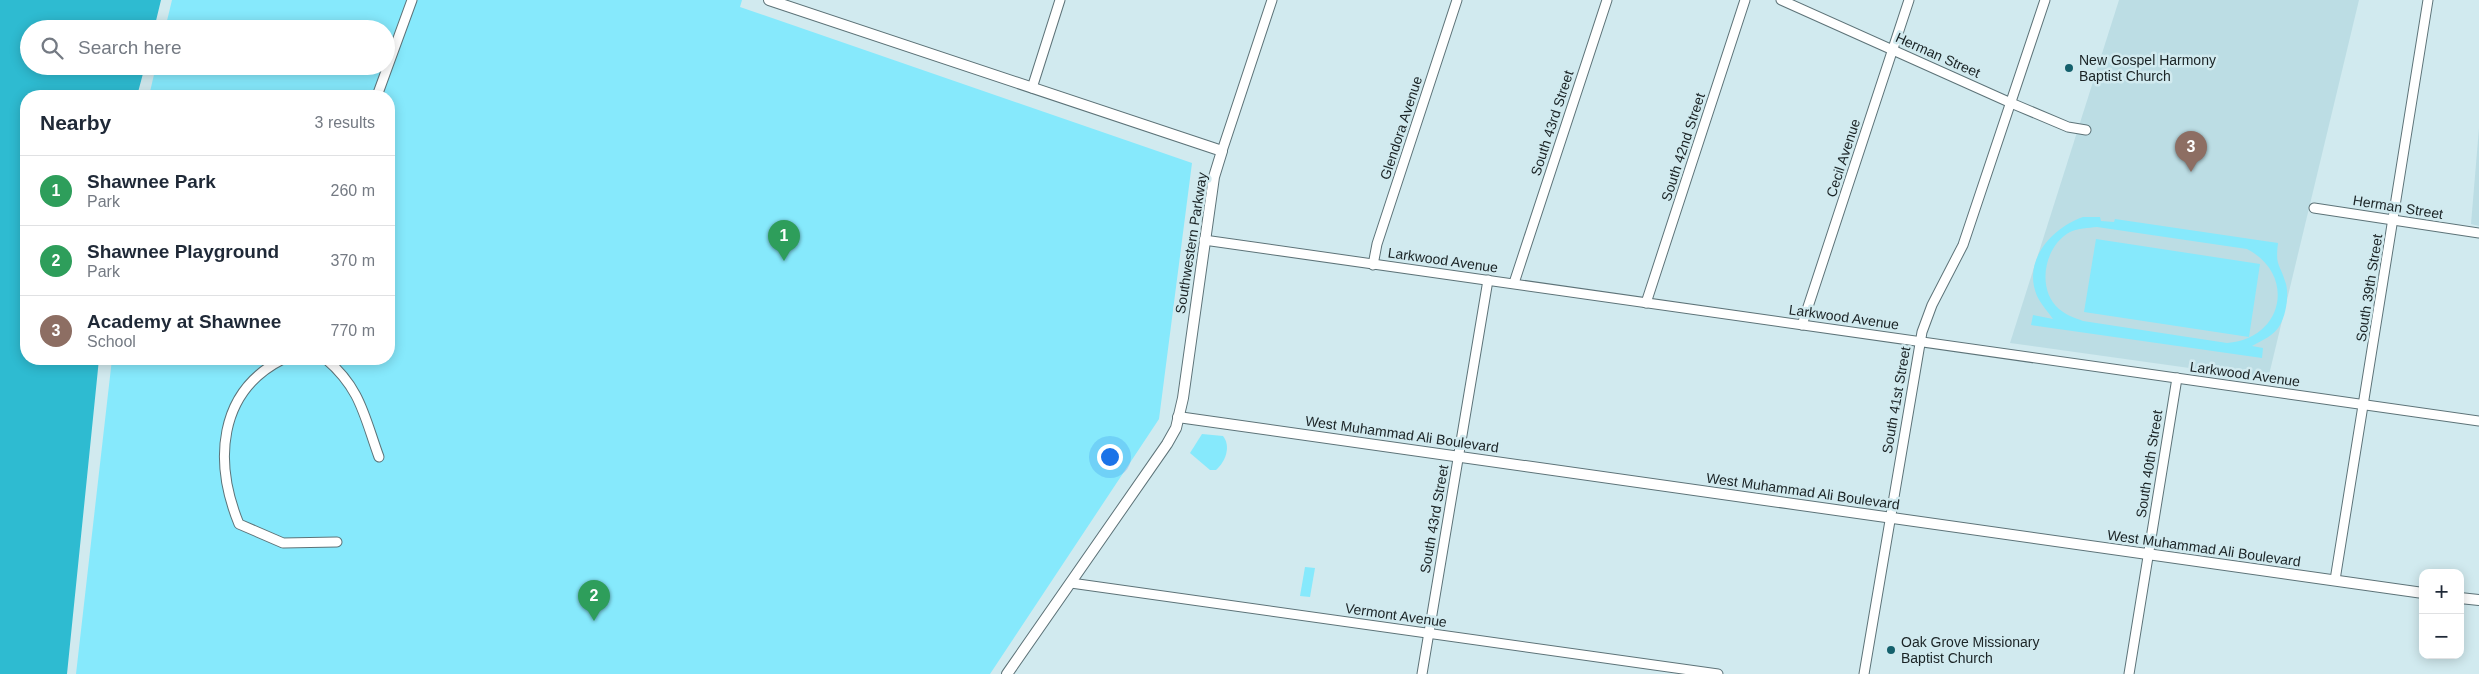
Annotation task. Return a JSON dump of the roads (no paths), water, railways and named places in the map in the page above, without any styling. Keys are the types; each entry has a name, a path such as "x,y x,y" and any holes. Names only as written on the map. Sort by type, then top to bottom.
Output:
{"street":[{"path":"395,47 412,0"},
{"path":"768,0 1222,151 1272,0"},
{"path":"1032,88 1060,0"},
{"name":"Glendora Avenue","path":"1373,264 1377,244 1457,0"},
{"name":"South 43rd Street","path":"1514,283 1607,0"},
{"name":"South 42nd Street","path":"1646,303 1745,0"},
{"name":"Herman Street","path":"1781,0 2011,103 2068,127 2086,130"},
{"name":"Cecil Avenue","path":"1802,325 1909,0"},
{"name":"South 41st Street","path":"1864,674 1920,342 1932,305 1963,245 2045,0"},
{"name":"South 39th Street","path":"2335,580 2428,0"},
{"path":"379,90 385,75"},
{"name":"Southwestern Parkway","path":"1008,674 1167,444 1178,417 1214,177 1222,151"},
{"name":"Herman Street","path":"2314,208 2479,233"},
{"name":"Larkwood Avenue","path":"1204,240 2479,421"},
{"name":"South 43rd Street","path":"1422,674 1488,280"},
{"path":"274,365 250,383 236,403 229,420 225,438 224,460 234,511 239,524 283,543 337,542"},
{"path":"332,365 345,377 357,395 379,457"},
{"name":"South 40th Street","path":"2129,674 2177,378"},
{"name":"West Muhammad Ali Boulevard","path":"1178,417 2419,592"},
{"name":"Vermont Avenue","path":"1071,583 1718,674"},
{"path":"2464,598 2479,600"}],"place":[{"name":"New Gospel Harmony Baptist Church","path":"2069,68"},
{"name":"Academy at Shawnee","path":"2191,172"},
{"name":"Shawnee Park","path":"784,261"},
{"name":"Shawnee Playground","path":"594,621"},
{"name":"Oak Grove Missionary Baptist Church","path":"1891,650"}]}
